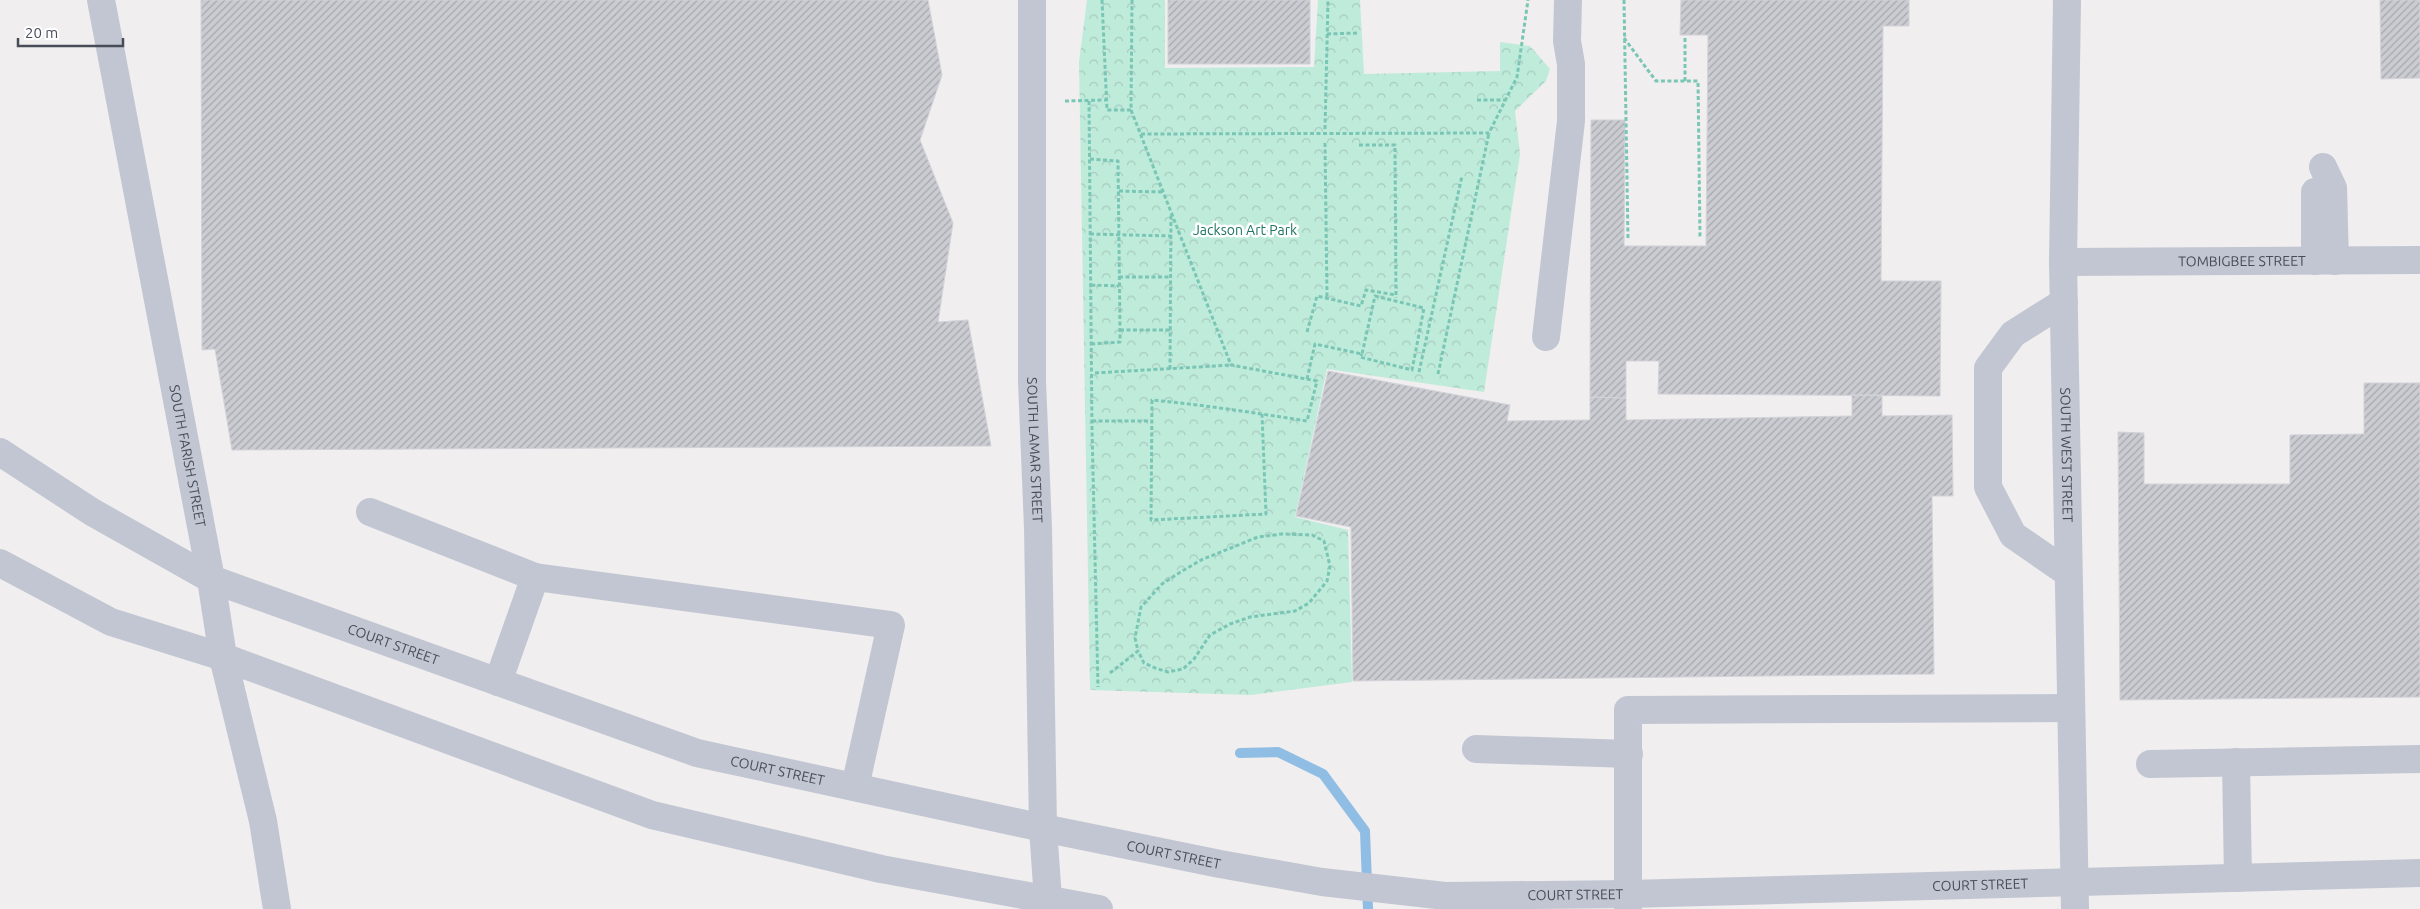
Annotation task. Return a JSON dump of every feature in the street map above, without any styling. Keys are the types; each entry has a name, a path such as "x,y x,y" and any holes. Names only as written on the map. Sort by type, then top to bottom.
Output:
{"street":[{"name":"SOUTH FARISH STREET","path":"101,0 211,579 223,657 263,821 277,909"},
{"name":"SOUTH LAMAR STREET","path":"1032,0 1032,381 1038,538 1043,828 1048,900"},
{"path":"1546,337 1572,121 1571,64 1567,41 1568,0"},
{"name":"SOUTH WEST STREET","path":"2067,0 2063,262 2075,909"},
{"name":"TOMBIGBEE STREET","path":"2063,262 2420,260"},
{"path":"2064,302 2012,334 1988,368 1988,487 2013,535 2068,573"},
{"name":"COURT STREET","path":"0,452 92,512 211,579 697,753 1043,828 1220,864 1322,882 1445,896 1628,902 2074,882 2420,873"},
{"path":"370,512 535,577 891,625 855,787"},
{"path":"0,563 111,622 223,657 652,815 881,869 1100,909"},
{"path":"498,682 535,577"},
{"path":"1628,902 1628,710 2070,708"},
{"path":"1476,749 1628,754"},
{"path":"2150,764 2420,759"},
{"path":"2236,762 2238,878"}],"path":[{"path":"1102,0 1107,110 1132,110"},
{"path":"1132,0 1132,110 1231,365"},
{"path":"1325,129 1328,0"},
{"path":"1438,374 1489,133 1517,77 1528,0"},
{"path":"1624,0 1628,240"},
{"path":"1327,34 1356,33"},
{"path":"1685,37 1685,81"},
{"path":"1624,38 1656,81 1698,80 1700,237"},
{"path":"1057,101 1106,100"},
{"path":"1477,100 1506,100"},
{"path":"1090,101 1092,421 1098,687"},
{"path":"1141,134 1489,133"},
{"path":"1325,143 1327,298"},
{"path":"1308,332 1317,296 1361,306 1366,290 1396,296 1394,145 1359,145"},
{"path":"1090,159 1118,161 1119,235 1120,342 1092,344"},
{"path":"1419,372 1462,176"},
{"path":"1118,191 1164,192"},
{"path":"1170,369 1171,212"},
{"path":"1090,234 1171,236"},
{"path":"1119,277 1170,277"},
{"path":"1091,285 1119,286"},
{"path":"1375,296 1424,308 1412,370 1360,357 1362,354 1375,296"},
{"path":"1120,330 1170,330"},
{"path":"1307,379 1316,344 1362,354"},
{"path":"1095,374 1231,365 1317,381 1307,421 1262,414 1152,400 1154,421 1151,520 1266,514 1262,414"},
{"path":"1092,421 1154,421"},
{"path":"1282,534 1312,535 1324,541 1330,566 1326,581 1309,602 1295,612 1250,617 1230,624 1210,635 1194,659 1183,669 1168,672 1155,668 1144,663 1138,651 1135,638 1141,606 1162,584 1179,573 1201,560 1258,537 1282,534"},
{"path":"1110,673 1138,651"}],"green space":[{"name":"Jackson Art Park","path":"1087,0 1165,0 1165,68 1314,67 1318,0 1360,0 1364,74 1500,71 1500,42 1530,46 1550,69 1546,81 1515,111 1520,154 1484,392 1327,369 1295,517 1348,530 1352,682 1251,695 1090,690 1079,62"}],"building":[{"path":"201,0 928,0 942,75 920,140 953,223 938,322 968,320 991,446 232,450 215,349 202,350"},
{"path":"1168,0 1310,0 1310,64 1168,64"},
{"path":"1681,0 1909,0 1909,26 1883,26 1881,281 1941,281 1940,396 1658,394 1659,361 1626,361 1626,398 1590,397 1591,120 1625,120 1624,246 1706,246 1708,35 1680,35"},
{"path":"2380,0 2420,0 2420,78 2381,79"},
{"path":"1328,371 1510,405 1507,421 1590,420 1590,397 1626,398 1626,420 1852,416 1852,395 1882,395 1882,416 1952,415 1953,496 1932,496 1934,674 1353,681 1351,527 1296,516"},
{"path":"2364,383 2420,383 2420,697 2120,700 2118,432 2144,433 2144,484 2290,484 2290,435 2364,434"}],"waterway":[{"path":"1240,753 1278,752 1323,774 1365,831 1368,909"}]}
